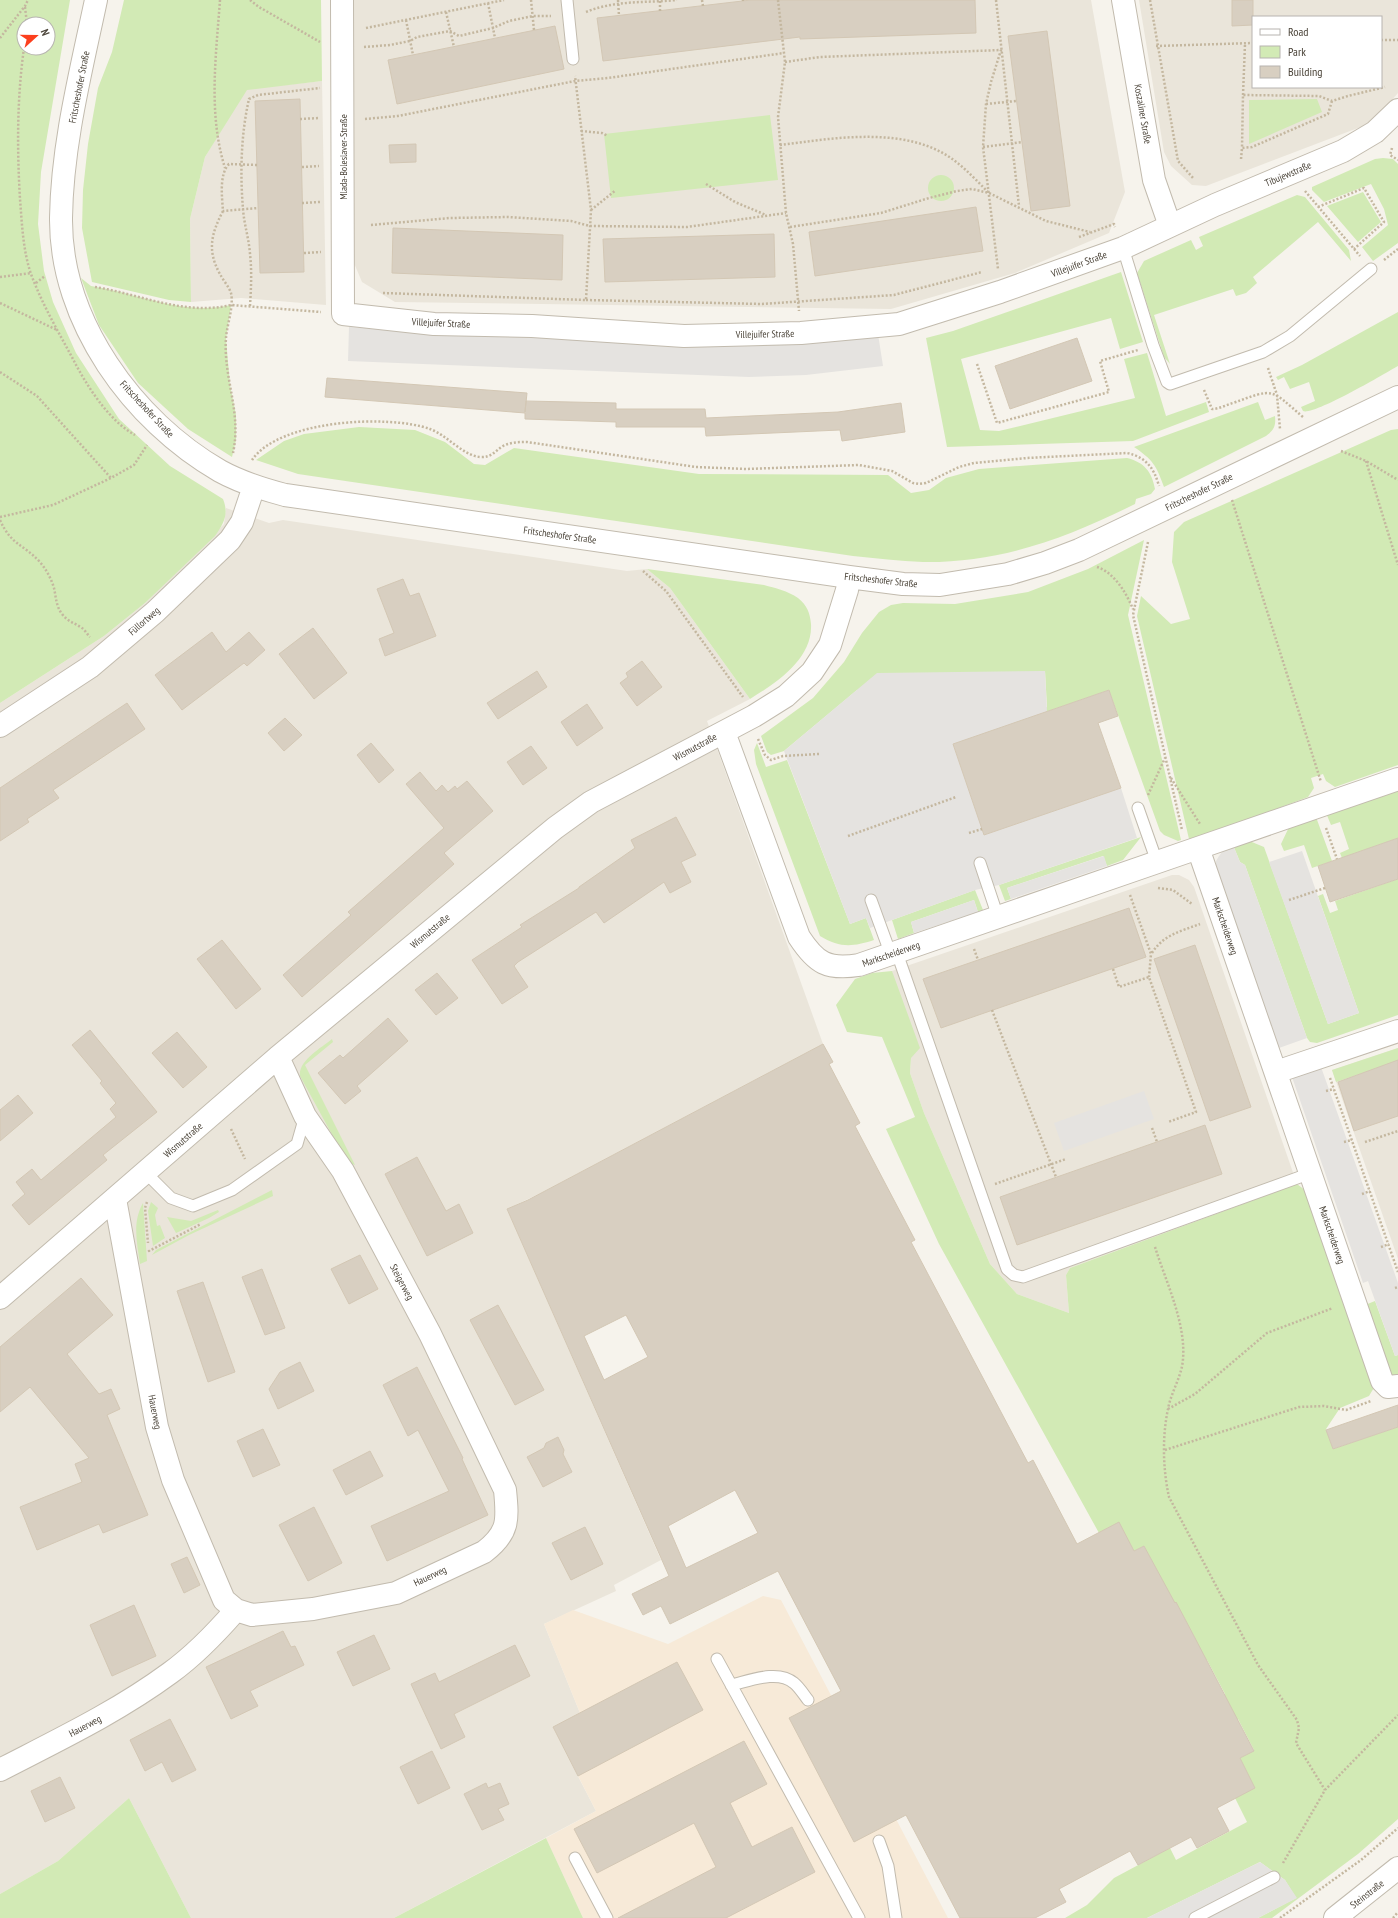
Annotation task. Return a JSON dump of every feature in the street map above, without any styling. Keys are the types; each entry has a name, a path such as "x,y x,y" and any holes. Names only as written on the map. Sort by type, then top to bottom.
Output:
{"street":[{"name":"Fritscheshofer Straße","path":"96,0 64,166 61,219 64,254 69,279 82,318 97,346 119,379 143,408 168,434 193,454 221,471 248,484 285,495 849,577 903,584 940,584 1008,574 1079,550 1398,397"},
{"name":"Mlada-Boleslaver-Straße","path":"342,0 343,40 335,118 343,314"},
{"name":"Koszaliner Straße","path":"1123,0 1154,180 1170,226"},
{"name":"Tibujewstraße","path":"1170,226 1361,142 1396,116"},
{"name":"Villejuifer Straße","path":"343,314 434,324 532,326 684,336 801,333 899,324 1000,292 1123,248 1170,226"},
{"name":"Füllortweg","path":"0,726 103,657 155,612 230,540 242,522 248,484"},
{"name":"Wismutstraße","path":"0,1298 278,1057 555,828 591,802 754,716 786,696 812,672 830,645 847,590 849,577"},
{"name":"Markscheiderweg","path":"724,732 799,937 810,954 826,964 841,968 859,965 894,954 1398,779"},
{"name":"Markscheiderweg","path":"1199,847 1216,919 1276,1072 1382,1381 1393,1386"},
{"path":"1276,1072 1398,1031"},
{"name":"Steigerweg","path":"278,1057 305,1116 342,1171 430,1334 505,1490 508,1515"},
{"name":"Hauerweg","path":"115,1199 157,1427 173,1480 224,1600 236,1610 252,1615 313,1609 396,1592 484,1552 497,1542 504,1529 508,1515"},
{"name":"Hauerweg","path":"0,1770 118,1708 171,1673 207,1642 236,1610"},
{"name":"Steinstraße","path":"1335,1918 1398,1868"}],"lane":[{"path":"568,0 568,20 574,59"},
{"path":"1123,248 1153,345 1167,382 1173,384 1263,352 1290,336 1371,269"},
{"path":"1138,808 1157,862"},
{"path":"980,862 998,917"},
{"path":"871,900 894,954 1007,1269 1014,1275 1023,1277 1311,1173"},
{"path":"146,1172 171,1198 193,1206 232,1190 297,1144 305,1116"},
{"path":"717,1659 859,1918"},
{"path":"731,1685 763,1677 780,1677 794,1683 808,1700"},
{"path":"879,1841 888,1866 896,1918"},
{"path":"575,1858 607,1918"},
{"path":"1196,1918 1274,1878"}],"path":[{"path":"0,38 28,0"},
{"path":"220,0 214,88 220,151 225,168 222,193 223,211 214,228 212,251 219,272 230,293 231,305 226,340 230,386 236,415 236,440 232,457"},
{"path":"250,0 258,7 326,45 406,20 504,0"},
{"path":"530,0 534,30"},
{"path":"343,40 367,47 410,41 418,37 450,31 459,36 493,28 509,21 533,16 552,16 568,20 598,7 618,1 677,0"},
{"path":"702,0 703,6"},
{"path":"778,0 785,62 778,117 786,212 793,244 801,333"},
{"path":"996,0 1019,206"},
{"path":"1150,0 1178,161 1193,178"},
{"path":"618,1 619,16"},
{"path":"660,1 660,11"},
{"path":"488,3 495,38"},
{"path":"25,6 26,16"},
{"path":"446,12 454,46"},
{"path":"406,20 413,55"},
{"path":"1382,40 1398,40"},
{"path":"1241,158 1245,44"},
{"path":"1132,47 1252,44"},
{"path":"785,62 820,57 1001,50"},
{"path":"1000,292 983,147 986,104 1001,50"},
{"path":"300,119 335,118 368,120 398,116 575,81 608,78 784,52"},
{"path":"23,56 20,83 18,157 22,231 31,273 36,283 49,273"},
{"path":"574,59 575,81 591,210 586,300"},
{"path":"250,306 252,281 250,255 243,210 242,165 244,120 249,99 258,95 326,87"},
{"path":"1382,88 1386,87"},
{"path":"1243,95 1319,96 1332,101 1382,88"},
{"path":"986,104 1016,101"},
{"path":"1242,148 1252,147 1328,114 1332,101"},
{"path":"581,131 602,133 608,136"},
{"path":"780,145 842,138 876,137 910,142 933,149 955,160 989,193"},
{"path":"983,147 1022,142"},
{"path":"225,168 229,164 257,165"},
{"path":"302,167 321,166"},
{"path":"1295,171 1302,188 1371,269"},
{"path":"706,184 735,202 768,215"},
{"path":"1318,207 1364,188 1384,222 1354,249"},
{"path":"790,227 881,213 958,191 972,189 989,193 1019,206 1046,221 1091,232"},
{"path":"591,210 616,190"},
{"path":"302,203 322,202"},
{"path":"223,211 258,208"},
{"path":"371,225 442,218 508,217 571,221 590,226 687,227 786,212"},
{"path":"1076,238 1114,224 1123,248"},
{"path":"304,253 322,252"},
{"path":"990,269 1005,265"},
{"path":"376,293 762,304 894,295 983,271"},
{"path":"0,277 31,273"},
{"path":"91,286 191,308 217,308 231,305 343,314"},
{"path":"0,303 57,330"},
{"path":"976,364 997,423 1109,392 1100,361 1153,345"},
{"path":"0,372 38,396 111,478"},
{"path":"1273,380 1277,395 1280,433 1286,430"},
{"path":"1208,401 1210,407 1215,409 1260,393 1271,392 1277,395 1306,420"},
{"path":"248,484 254,457 272,443 286,436 304,430 336,424 359,421 389,421 414,424 430,429 445,436 470,454 478,457 493,454 502,446 509,443 527,442 696,467 746,469 859,465 892,471 912,483 919,484 959,467 974,463 1027,458 1127,453 1138,456 1151,467 1169,507"},
{"path":"103,657 82,628 70,623 62,614 56,602 54,588 48,572 39,561 12,540 5,531 0,518 54,505 111,478 134,465 148,443"},
{"path":"1340,450 1366,461 1398,480"},
{"path":"1366,461 1398,565"},
{"path":"1224,480 1231,495 1323,805 1337,859"},
{"path":"1149,540 1133,615 1170,776 1199,847"},
{"path":"628,545 630,560 666,591 742,696 754,716"},
{"path":"1092,566 1104,570 1116,580 1127,596 1134,610"},
{"path":"771,760 783,756 819,754"},
{"path":"1138,808 1150,792 1166,757"},
{"path":"1170,776 1199,847"},
{"path":"848,836 956,797"},
{"path":"969,833 982,829"},
{"path":"1122,874 1158,888 1173,890 1216,919"},
{"path":"1122,874 1151,954 1149,977 1196,1112 1168,1122"},
{"path":"1289,900 1325,888"},
{"path":"1151,954 1157,945 1174,933 1216,919"},
{"path":"1113,969 1119,987 1149,977"},
{"path":"992,1010 1056,1177"},
{"path":"1322,1057 1398,1272"},
{"path":"1326,1091 1334,1089"},
{"path":"229,1123 246,1160"},
{"path":"1152,1128 1157,1142"},
{"path":"1365,1142 1398,1131"},
{"path":"1344,1142 1352,1140"},
{"path":"979,1189 1066,1159"},
{"path":"1362,1194 1370,1191"},
{"path":"1150,1231 1184,1335 1184,1361 1168,1408 1164,1450 1166,1482 1169,1497 1258,1664 1297,1720 1299,1728 1296,1743 1325,1790"},
{"path":"1381,1247 1389,1244"},
{"path":"1168,1408 1195,1394 1267,1333 1354,1300"},
{"path":"1164,1450 1299,1407 1324,1406 1346,1410 1375,1400 1393,1386"},
{"path":"1274,1878 1325,1790 1398,1715"},
{"path":"1280,1918 1361,1860 1398,1828"},
{"path":"1393,1918 1398,1912"}],"shaded area":[{"path":"354,0 1091,0 1125,192 1109,233 1015,273 891,309 395,302 362,282 354,263"},
{"path":"1139,0 1398,0 1398,93 1371,123 1206,186 1192,185 1171,166 1164,152"},
{"path":"322,81 326,305 241,298 191,302 190,219 205,157 246,89"},
{"path":"349,327 451,333 878,334 883,366 806,375 749,377 348,361"},
{"path":"226,508 269,523 283,520 627,571 647,569 670,588 750,699 707,721 823,1044 541,1193 507,1209 661,1560 614,1585 616,1591 544,1624 580,1713 553,1728 596,1811 394,1918 191,1918 129,1798 58,1861 0,1894 0,703 104,636 145,603 224,524"},
{"path":"1045,671 1047,712 953,744 984,835 1121,788 1137,838 999,885 975,890 870,928 866,918 850,924 784,751 877,673"},
{"path":"1233,845 1240,862 1245,865 1307,1038 1279,1048 1216,868 1216,861 1224,849"},
{"path":"1302,851 1359,1013 1328,1024 1269,862"},
{"path":"1104,856 1107,866 1011,899 1007,888"},
{"path":"1172,875 1179,875 1189,880 1194,887 1297,1184 1070,1268 1066,1275 1069,1313 1017,1294 990,1264 924,1113 910,1073 911,1058 892,971"},
{"path":"974,900 978,912 914,933 911,922"},
{"path":"1398,1048 1398,1259 1332,1070"},
{"path":"1321,1067 1398,1283 1398,1355 1395,1356 1368,1281 1363,1283 1292,1077"},
{"path":"1144,1091 1154,1119 1064,1151 1054,1123"},
{"path":"763,1596 781,1600 948,1918 583,1918 546,1838 596,1811 553,1727 580,1713 544,1624 573,1610 668,1644"},
{"path":"1260,1862 1285,1880 1297,1898 1258,1918 1147,1918"}],"green space":[{"path":"0,0 70,0 41,172 38,224 44,271 53,302 76,353 119,419 170,466 223,499 226,509 223,523 215,536 145,603 104,636 0,703"},
{"path":"124,0 321,0 322,81 247,90 205,157 190,219 191,302 169,300 92,282 82,228 83,190 88,144 98,88 112,52"},
{"path":"1317,99 1322,112 1249,144 1249,100"},
{"path":"770,115 778,180 611,198 604,134"},
{"path":"1375,159 1393,159 1398,164 1398,243 1373,261 1362,247 1388,225 1384,209 1371,184 1324,202 1312,190 1312,187"},
{"path":"941,175 950,179 954,188 950,197 941,201 932,197 928,188 932,179"},
{"path":"1363,192 1381,222 1358,242 1327,206"},
{"path":"1297,195 1305,197 1349,250 1351,261 1318,222 1253,277 1257,283 1246,293 1236,296 1233,289 1154,315 1170,364 1164,357 1137,273 1144,261 1191,240 1196,250 1203,246 1199,237"},
{"path":"1121,272 1143,342 1120,349 1111,318 961,359 980,430 999,431 1135,398 1124,359 1147,353 1166,416 1206,402 1209,412 1133,441 947,447 926,338 953,331"},
{"path":"81,278 91,286 178,306 213,308 231,305 226,339 230,385 236,415 236,440 232,457 188,429 138,383 99,325"},
{"path":"1398,312 1398,366 1334,401 1309,411 1303,411 1301,407 1315,401 1309,382 1290,389 1284,377 1278,380 1276,377 1302,365"},
{"path":"1258,402 1265,420 1275,416 1274,428 1269,434 1164,487 1159,473 1150,460 1134,447"},
{"path":"359,427 415,430 445,442 474,464 485,465 514,448 699,474 888,475 911,493 929,490 946,478 979,469 1127,458 1143,465 1152,478 1155,489 1151,494 1136,499 1135,504 1084,528 1058,538 1006,553 979,558 923,562 853,556 298,474 256,460 284,441 304,434"},
{"path":"1398,429 1398,765 1335,787 1326,781 1323,774 1311,778 1314,788 1308,797 1204,836 1189,839 1137,616 1141,596 1171,624 1190,619 1172,562 1174,532 1184,522 1391,430"},
{"path":"1144,540 1128,615 1181,840 1178,841 1164,835 1160,831 1109,690 953,744 1047,707 1045,671 857,690 784,751 771,755 767,752 761,736 813,698 844,662 862,633 879,612 891,605 903,603 955,604 1028,592 1088,569"},
{"path":"647,569 764,585 790,593 806,606 810,616 810,637 806,648 791,669 750,699 670,588"},
{"path":"757,743 766,767 787,760 850,924 866,918 874,940 859,944 846,945 834,943 820,936 756,764 754,750"},
{"path":"1398,789 1398,838 1342,858 1340,853 1349,849 1340,822 1331,825 1326,813"},
{"path":"1316,817 1332,861 1312,868 1304,845 1284,851 1281,844 1290,825"},
{"path":"1141,837 1123,860 1107,866 1103,856 1007,888 1011,899 1005,901 999,885"},
{"path":"1247,840 1264,847 1328,1024 1359,1013 1318,896 1323,894 1330,913 1338,910 1335,901 1398,879 1398,1015 1317,1043 1310,1042 1307,1038 1245,865 1240,862 1233,845"},
{"path":"975,890 983,910 978,912 974,900 911,922 914,933 898,939 892,920"},
{"path":"892,971 920,1048 911,1058 910,1073 924,1113 990,1264 1017,1294 1069,1313 1066,1275 1070,1268 1297,1184 1310,1194 1375,1386 1369,1396 1340,1408 1326,1429 1333,1449 1398,1427 1398,1819 1358,1854 1272,1918 1258,1918 1296,1898 1285,1880 1260,1862 1147,1918 1065,1918 1087,1905 1114,1878 1170,1848 1176,1860 1247,1822 1235,1798 1240,1758 1254,1750 1238,1719 1223,1726 1211,1702 1225,1694 1207,1660 1193,1667 1182,1645 1195,1638 1176,1603 1163,1609 1162,1580 1144,1546 1134,1551 1099,1533 939,1244 886,1129 915,1117 882,1037 847,1032 836,1005 855,979 872,973"},
{"path":"332,1039 333,1042 305,1065 355,1165 347,1162 300,1076 300,1070 306,1060"},
{"path":"1398,1048 1398,1061 1336,1082 1332,1070"},
{"path":"272,1190 273,1196 189,1235 152,1255 156,1250"},
{"path":"151,1202 158,1208 155,1215 157,1226 160,1225 165,1238 153,1246 148,1211"},
{"path":"143,1203 147,1261 140,1264 136,1225"},
{"path":"218,1210 219,1212 209,1218 176,1233 167,1217 191,1221"},
{"path":"1375,1301 1395,1356 1398,1355 1398,1379 1392,1379 1365,1305"},
{"path":"129,1798 191,1918 0,1918 0,1894 58,1861"},
{"path":"546,1838 583,1918 394,1918"}],"building":[{"path":"751,0 975,0 976,33 800,39 800,37 603,61 597,18"},
{"path":"1232,0 1253,0 1252,25 1232,26"},
{"path":"555,26 564,69 397,104 388,60"},
{"path":"1047,31 1070,206 1031,211 1008,36"},
{"path":"300,99 304,272 260,273 255,101"},
{"path":"416,144 416,162 390,163 389,145"},
{"path":"976,207 983,251 815,276 809,232"},
{"path":"393,228 563,235 562,280 392,273"},
{"path":"774,234 775,277 605,282 603,239"},
{"path":"1077,338 1092,381 1010,409 995,366"},
{"path":"327,378 527,393 526,401 616,403 616,409 705,409 706,418 838,412 901,403 905,432 842,441 840,430 706,436 705,427 616,427 616,422 525,419 525,413 325,397"},
{"path":"403,579 410,596 419,593 436,636 385,656 379,639 394,633 377,589"},
{"path":"313,628 347,673 314,699 279,654"},
{"path":"212,632 226,652 249,632 265,650 247,666 244,663 182,710 155,675"},
{"path":"642,661 662,687 637,706 620,683 628,677 626,673"},
{"path":"537,671 547,687 498,719 487,703"},
{"path":"1109,690 1118,716 1098,723 1121,788 984,835 953,744"},
{"path":"127,703 145,729 53,790 59,798 27,819 29,822 0,841 0,788"},
{"path":"587,704 603,728 577,746 561,722"},
{"path":"285,718 302,735 284,751 268,733"},
{"path":"371,743 394,770 379,783 357,755"},
{"path":"531,746 547,768 523,785 507,762"},
{"path":"420,772 436,791 442,785 448,792 455,786 457,789 467,781 493,811 444,853 454,864 302,997 283,975 351,915 348,912 444,828 406,784"},
{"path":"676,817 696,855 681,862 691,882 670,893 664,882 604,923 596,912 518,962 514,966 528,987 502,1004 472,960 522,927 520,925 579,888 635,848 631,840"},
{"path":"1398,838 1398,879 1330,902 1318,866"},
{"path":"1129,908 1146,957 941,1028 923,979"},
{"path":"222,940 261,989 236,1009 197,959"},
{"path":"1195,945 1251,1107 1210,1121 1154,959"},
{"path":"437,973 458,998 436,1015 415,990"},
{"path":"388,1018 408,1041 357,1086 361,1091 345,1104 318,1073 340,1055 343,1058"},
{"path":"90,1030 157,1112 103,1155 107,1160 29,1225 12,1205 25,1194 16,1182 32,1169 41,1180 116,1117 110,1109 116,1103 100,1083 102,1081 72,1045"},
{"path":"177,1032 207,1067 183,1088 152,1053"},
{"path":"823,1044 833,1062 829,1064 860,1123 855,1126 915,1240 911,1242 1028,1463 1033,1460 1077,1544 1119,1522 1134,1551 1144,1546 1175,1603 1176,1602 1254,1751 1240,1758 1255,1788 1217,1808 1229,1831 1197,1848 1191,1837 1138,1865 1130,1851 1059,1889 1066,1902 1035,1918 960,1918 906,1815 854,1842 789,1718 841,1691 778,1571 670,1624 661,1606 643,1615 632,1594 669,1576 507,1209 528,1200","holes":["626,1315 648,1357 604,1380 584,1336","735,1490 758,1533 686,1568 668,1526"]},
{"path":"1398,1060 1398,1116 1354,1131 1338,1082"},
{"path":"18,1095 33,1113 0,1141 0,1110"},
{"path":"1205,1125 1222,1174 1017,1245 1000,1197"},
{"path":"417,1157 446,1211 459,1204 473,1233 427,1256 385,1174"},
{"path":"360,1255 378,1289 349,1304 331,1269"},
{"path":"262,1269 285,1328 265,1335 242,1277"},
{"path":"81,1278 113,1315 67,1354 99,1394 111,1389 120,1409 107,1415 148,1515 103,1533 99,1524 37,1550 20,1507 82,1482 75,1464 89,1458 30,1387 0,1412 0,1347"},
{"path":"203,1282 235,1372 208,1382 177,1291"},
{"path":"498,1305 544,1390 515,1405 470,1320"},
{"path":"300,1362 314,1391 278,1409 269,1389 280,1372"},
{"path":"417,1367 463,1458 462,1459 488,1515 387,1561 371,1526 449,1491 418,1430 408,1436 383,1385"},
{"path":"1398,1405 1398,1427 1333,1449 1326,1430"},
{"path":"263,1429 280,1465 253,1477 237,1441"},
{"path":"558,1437 564,1450 563,1454 572,1472 543,1487 527,1457 544,1448 546,1443"},
{"path":"370,1451 383,1476 346,1495 333,1470"},
{"path":"314,1507 342,1563 308,1581 279,1525"},
{"path":"585,1527 603,1564 571,1580 552,1543"},
{"path":"187,1557 200,1585 184,1593 171,1564"},
{"path":"134,1605 156,1656 112,1676 90,1625"},
{"path":"283,1631 291,1647 295,1646 304,1665 250,1691 258,1706 231,1719 206,1667"},
{"path":"374,1635 390,1669 353,1686 337,1652"},
{"path":"515,1645 530,1676 454,1714 465,1737 441,1749 411,1684 435,1673 439,1682"},
{"path":"677,1662 703,1710 578,1776 553,1727"},
{"path":"170,1719 196,1770 172,1782 162,1762 145,1771 130,1740"},
{"path":"744,1741 767,1784 730,1803 752,1847 792,1827 815,1872 726,1918 618,1918 716,1867 694,1823 597,1873 574,1829"},
{"path":"432,1751 450,1788 418,1804 400,1767"},
{"path":"60,1777 75,1808 45,1822 31,1791"},
{"path":"486,1783 488,1788 500,1783 509,1804 498,1809 504,1820 482,1830 464,1794"}]}
